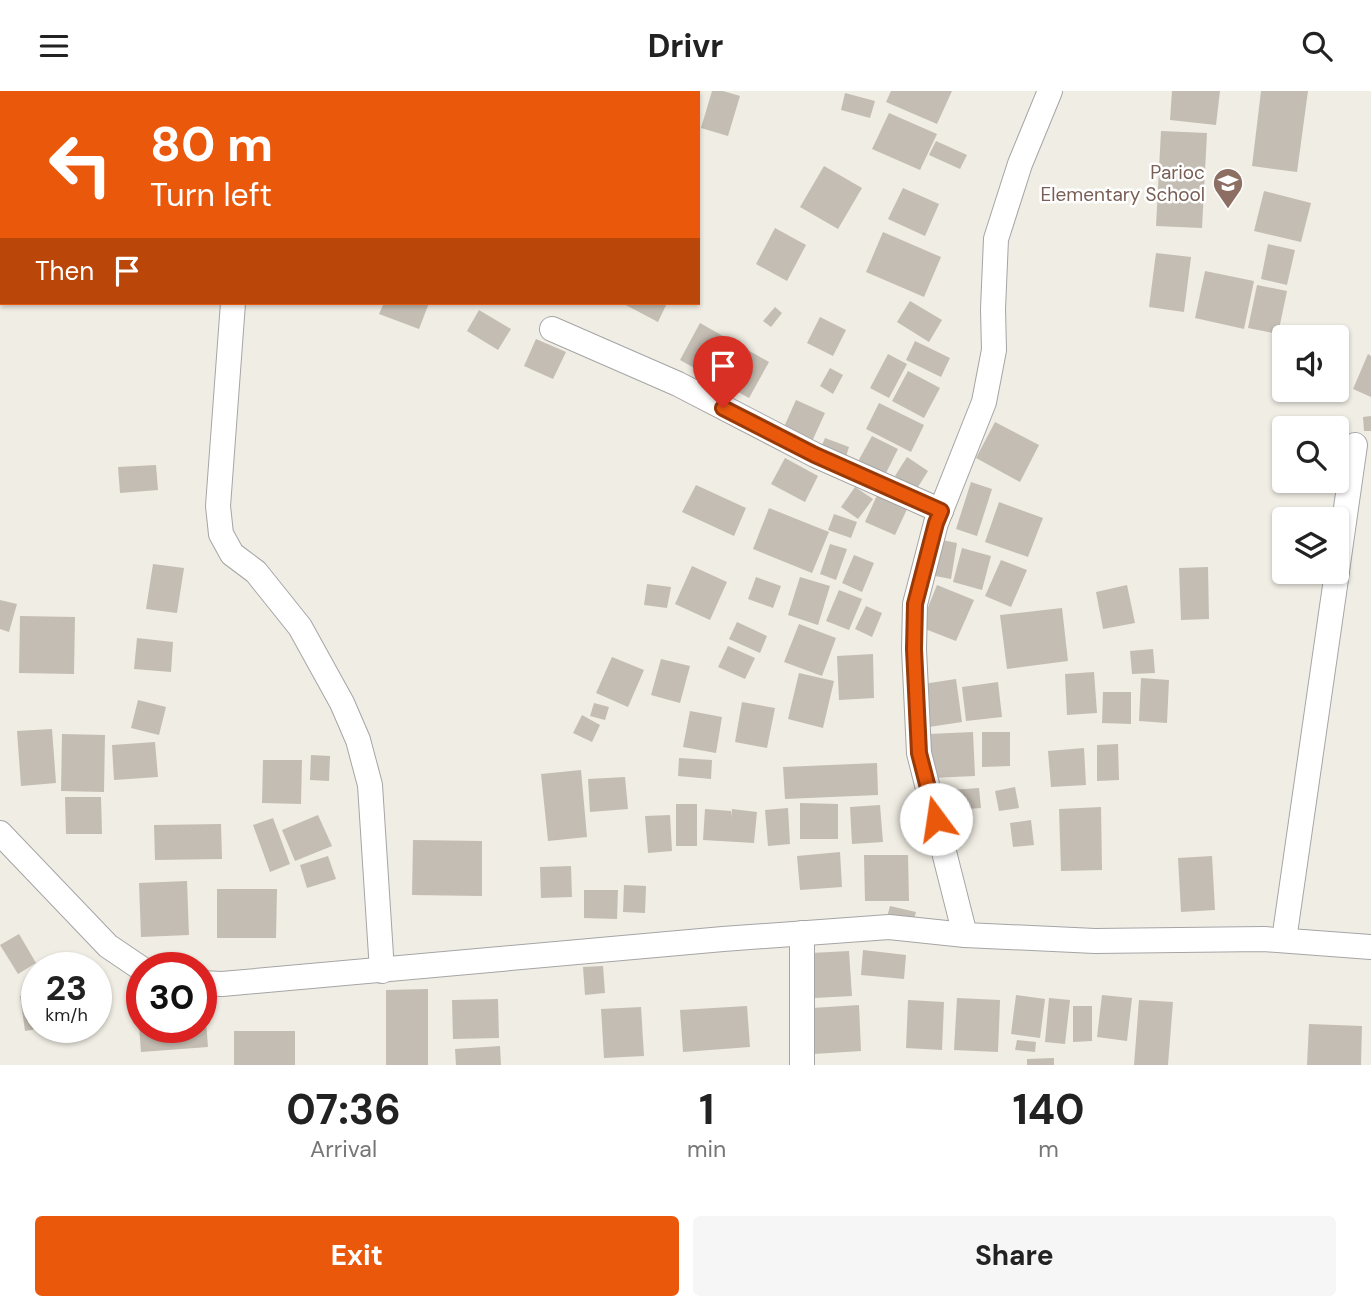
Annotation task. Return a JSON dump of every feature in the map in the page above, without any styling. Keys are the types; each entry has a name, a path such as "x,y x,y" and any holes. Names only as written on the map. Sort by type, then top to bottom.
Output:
{"street":[{"path":"965,935 919,753 914,649 915,604 936,523 985,402 994,349 996,239 1020,164 1050,91"},
{"path":"233,305 218,506 220,534 232,554 256,572 300,627 342,703 358,740 370,785 382,971"},
{"path":"552,329 678,384 815,455 941,511"},
{"path":"1346,507 1355,445"},
{"path":"1284,940 1335,584"},
{"path":"0,833 108,946 126,958"},
{"path":"217,984 888,927 965,935 1095,941 1284,940 1371,947"},
{"path":"802,933 802,1065"}],"building":[{"path":"712,91 740,96 728,136 701,128"},
{"path":"891,91 952,91 937,124 886,102"},
{"path":"1172,91 1220,91 1216,125 1170,120"},
{"path":"1261,91 1308,91 1297,172 1252,166"},
{"path":"845,93 875,101 870,118 841,110"},
{"path":"889,113 937,134 920,170 872,149"},
{"path":"1161,131 1207,133 1202,228 1156,226"},
{"path":"936,141 967,155 960,169 929,155"},
{"path":"824,166 862,188 838,229 800,207"},
{"path":"903,188 939,204 925,236 888,219"},
{"path":"1264,191 1311,203 1301,242 1254,231"},
{"path":"775,228 806,245 787,281 756,264"},
{"path":"883,232 941,257 924,297 866,272"},
{"path":"1268,244 1295,250 1287,285 1261,279"},
{"path":"1156,253 1191,257 1184,312 1149,307"},
{"path":"1205,271 1254,281 1244,329 1195,318"},
{"path":"1257,285 1287,291 1280,325 1272,325 1272,333 1248,328"},
{"path":"910,301 942,320 929,342 897,322"},
{"path":"383,305 428,305 419,329 379,314"},
{"path":"626,305 666,305 658,322"},
{"path":"775,307 782,313 771,327 763,321"},
{"path":"479,310 511,329 498,350 467,331"},
{"path":"820,317 846,330 833,356 807,343"},
{"path":"700,323 769,362 749,398 680,360"},
{"path":"536,339 566,352 553,379 524,366"},
{"path":"915,341 950,358 941,377 906,360"},
{"path":"888,354 907,364 889,398 870,388"},
{"path":"1368,354 1371,356 1371,397 1353,389"},
{"path":"830,368 843,375 833,394 820,386"},
{"path":"908,371 940,388 924,418 892,401"},
{"path":"796,400 825,413 809,448 780,436"},
{"path":"879,403 924,425 911,452 866,429"},
{"path":"1371,416 1371,431 1364,431 1363,417"},
{"path":"995,422 1039,445 1020,482 976,458"},
{"path":"872,436 898,449 883,479 856,465"},
{"path":"825,438 849,447 845,460 820,450"},
{"path":"907,457 928,471 916,490 895,476"},
{"path":"785,458 818,476 805,502 771,484"},
{"path":"156,465 158,490 120,493 118,467"},
{"path":"971,482 992,489 977,536 956,529"},
{"path":"696,485 746,508 734,536 682,512"},
{"path":"855,487 873,499 858,519 841,507"},
{"path":"878,493 908,507 895,535 865,522"},
{"path":"999,502 1043,518 1028,557 985,542"},
{"path":"769,508 829,532 812,573 753,549"},
{"path":"834,514 857,522 851,538 828,530"},
{"path":"942,540 957,543 951,579 935,576"},
{"path":"830,544 847,549 836,580 820,574"},
{"path":"962,548 991,556 982,590 953,582"},
{"path":"854,555 874,563 862,592 842,583"},
{"path":"1001,560 1027,570 1011,607 985,596"},
{"path":"153,564 184,568 177,613 146,609"},
{"path":"692,566 727,582 710,620 675,604"},
{"path":"1208,567 1209,619 1181,620 1179,568"},
{"path":"756,577 781,586 773,608 748,599"},
{"path":"800,577 830,586 818,625 788,615"},
{"path":"647,584 671,587 667,608 644,605"},
{"path":"937,585 974,600 956,641 920,627"},
{"path":"1127,585 1135,623 1103,629 1096,592"},
{"path":"839,590 862,599 849,630 826,621"},
{"path":"0,600 17,604 9,632 0,629"},
{"path":"866,606 882,613 872,637 855,629"},
{"path":"1062,608 1068,661 1007,669 1000,615"},
{"path":"20,616 75,617 74,674 19,673"},
{"path":"737,622 767,636 760,653 729,639"},
{"path":"799,624 836,638 822,676 784,662"},
{"path":"137,638 173,642 171,672 134,669"},
{"path":"728,646 755,658 745,679 718,667"},
{"path":"1153,649 1155,673 1132,674 1130,651"},
{"path":"873,654 874,698 839,700 837,656"},
{"path":"612,657 644,670 628,707 596,693"},
{"path":"661,659 690,666 680,703 651,695"},
{"path":"1094,672 1097,713 1067,715 1065,674"},
{"path":"799,673 834,681 823,728 788,719"},
{"path":"1141,678 1169,680 1167,723 1139,721"},
{"path":"956,679 962,722 929,727 923,684"},
{"path":"998,682 1002,717 966,721 962,687"},
{"path":"1103,692 1131,692 1131,724 1102,723"},
{"path":"138,700 166,707 159,735 131,728"},
{"path":"742,702 775,708 767,748 735,742"},
{"path":"594,703 609,707 605,720 590,716"},
{"path":"690,711 722,717 716,753 683,747"},
{"path":"582,715 600,725 592,742 573,733"},
{"path":"52,729 56,783 21,786 17,731"},
{"path":"973,732 975,776 931,778 928,734"},
{"path":"982,732 1010,732 1010,766 982,767"},
{"path":"62,734 105,735 104,792 61,791"},
{"path":"155,742 158,777 114,780 112,745"},
{"path":"1118,744 1119,780 1097,781 1097,745"},
{"path":"1084,748 1086,785 1051,787 1048,751"},
{"path":"311,755 330,756 329,781 310,780"},
{"path":"679,758 712,760 711,779 678,776"},
{"path":"263,760 302,760 301,804 262,803"},
{"path":"877,763 878,795 785,799 783,767"},
{"path":"581,770 587,837 548,841 541,774"},
{"path":"625,777 628,809 590,812 588,779"},
{"path":"1015,787 1019,808 999,811 995,791"},
{"path":"979,788 981,808 939,811 938,791"},
{"path":"65,797 101,797 102,834 66,834"},
{"path":"800,803 838,804 838,839 800,839"},
{"path":"676,804 697,804 697,846 676,846"},
{"path":"880,805 883,842 852,844 850,807"},
{"path":"1101,807 1102,870 1061,871 1059,809"},
{"path":"788,808 790,844 768,846 765,810"},
{"path":"705,809 731,811 731,818 732,809 757,812 754,843 703,840"},
{"path":"318,815 332,846 295,861 282,830"},
{"path":"670,815 672,851 648,853 645,816"},
{"path":"273,818 290,864 270,872 253,825"},
{"path":"1031,820 1034,845 1013,847 1010,823"},
{"path":"221,824 222,859 155,860 154,825"},
{"path":"413,840 482,841 482,896 412,895"},
{"path":"840,852 842,887 800,890 797,856"},
{"path":"864,855 908,855 909,901 865,901"},
{"path":"328,856 336,879 307,888 300,865"},
{"path":"1212,856 1215,910 1181,912 1178,858"},
{"path":"571,866 572,897 541,898 540,867"},
{"path":"187,881 189,935 141,937 139,883"},
{"path":"624,885 646,886 645,913 623,912"},
{"path":"217,889 277,889 276,938 217,938"},
{"path":"584,890 618,890 617,919 584,918"},
{"path":"890,906 916,912 912,927 886,921"},
{"path":"19,934 30,952 21,952 21,972 18,974 0,945"},
{"path":"863,950 906,955 904,979 861,975"},
{"path":"849,951 852,996 815,998 811,953"},
{"path":"603,966 605,993 585,995 583,967"},
{"path":"428,989 428,1065 386,1065 386,990"},
{"path":"1016,995 1045,999 1040,1038 1011,1034"},
{"path":"1102,995 1132,998 1127,1041 1097,1037"},
{"path":"957,998 1000,1000 998,1052 954,1050"},
{"path":"1049,998 1070,1000 1065,1044 1045,1042"},
{"path":"498,999 499,1038 453,1039 452,1000"},
{"path":"908,1000 944,1002 942,1050 906,1048"},
{"path":"1139,1000 1173,1002 1168,1065 1134,1065"},
{"path":"859,1005 861,1051 814,1054 812,1008"},
{"path":"747,1006 750,1047 683,1052 680,1010"},
{"path":"1073,1006 1092,1006 1092,1041 1073,1042"},
{"path":"641,1007 644,1056 604,1058 601,1009"},
{"path":"1309,1024 1362,1026 1361,1065 1307,1065"},
{"path":"234,1031 295,1031 295,1065 234,1065"},
{"path":"1017,1040 1036,1042 1035,1052 1015,1050"},
{"path":"140,1043 208,1043 208,1047 141,1052"},
{"path":"500,1046 501,1065 456,1065 455,1049"},
{"path":"1054,1058 1054,1065 1027,1065 1027,1059"}],"place":[{"name":"Parioc Elementary School","path":"1228,210"}],"route":[{"path":"723,408 815,455 941,511 915,604 914,649 919,753 936,819"}]}
